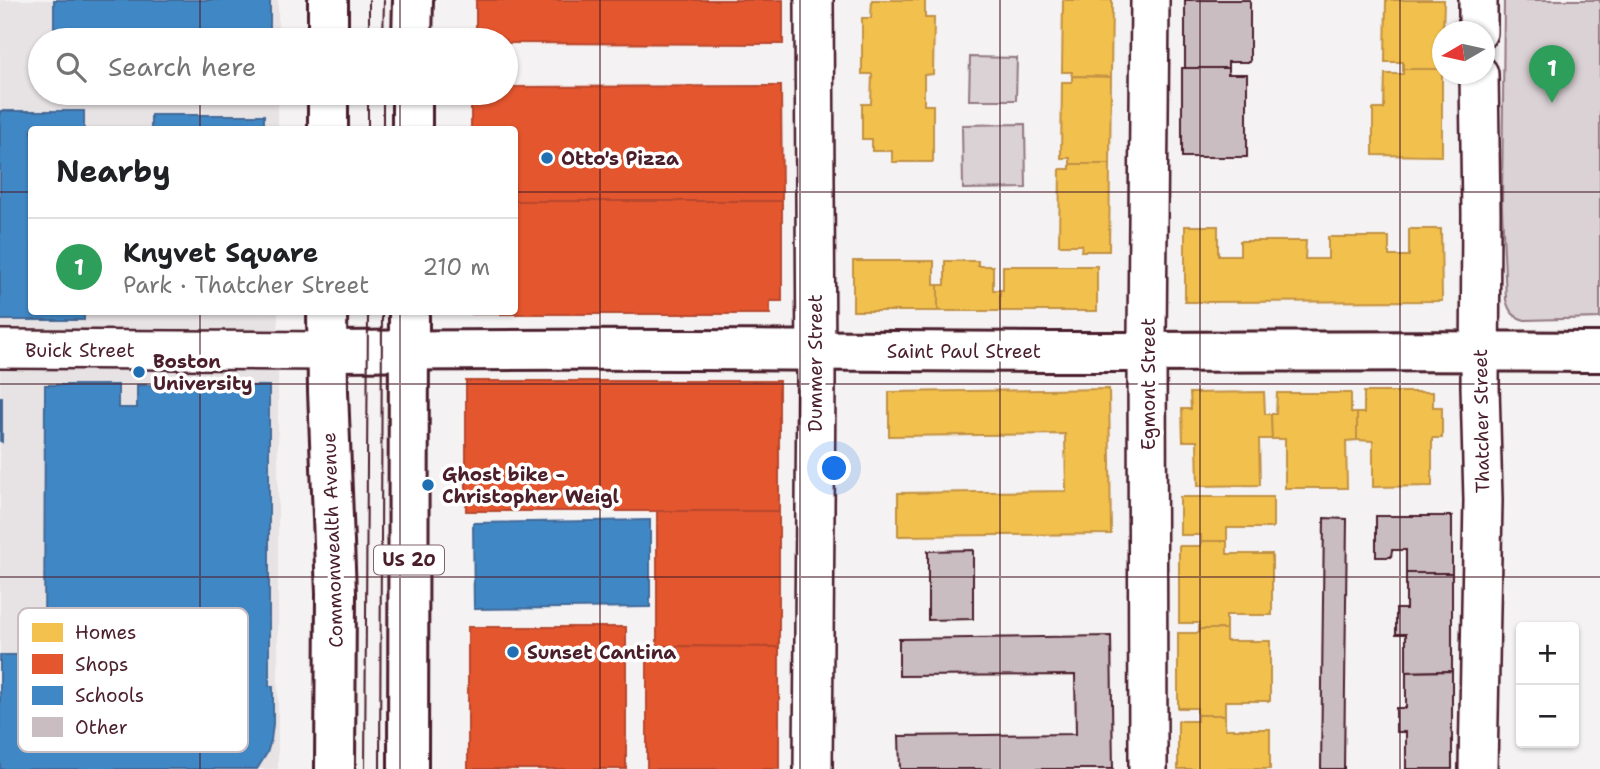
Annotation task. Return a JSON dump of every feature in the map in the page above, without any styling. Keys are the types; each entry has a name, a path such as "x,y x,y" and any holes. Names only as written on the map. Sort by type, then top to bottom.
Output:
{"main road":[{"path":"328,0 328,28"},
{"path":"412,28 413,0"},
{"path":"328,105 328,126"},
{"path":"412,105 412,126"},
{"name":"Commonwealth Avenue","path":"327,315 336,593 335,769"},
{"name":"US 20","path":"408,769 410,315"},
{"name":"Saint Paul Street","path":"328,351 1600,352"}],"street":[{"name":"Dummer Street","path":"813,769 816,351 814,0"},
{"name":"Egmont Street","path":"1148,769 1150,0"},
{"path":"1478,0 1478,21"},
{"name":"Thatcher Street","path":"1478,769 1483,500 1479,84"},
{"name":"Buick Street","path":"0,349 328,351"}],"shaded area":[{"name":"Boston University","path":"0,0 278,0 278,28 28,28 28,105 278,105 278,126 28,126 28,315 278,315 278,769 0,769"},
{"path":"1504,0 1600,0 1600,318 1525,320 1512,313 1506,300 1502,206"},
{"path":"970,57 1017,58 1016,100 969,100"},
{"path":"1025,124 1026,188 963,189 962,125"}],"building: Homes":[{"path":"872,0 925,0 925,18 934,18 933,74 924,75 924,105 933,105 933,162 892,162 892,151 872,151 872,139 862,139 862,104 871,104 872,74 862,74 862,18 871,18"},
{"path":"1063,0 1112,0 1111,77 1072,76 1072,72 1062,72"},
{"path":"1386,0 1444,0 1443,21 1432,21 1432,69 1403,69 1403,62 1385,62"},
{"path":"1403,69 1432,69 1432,84 1442,84 1442,156 1373,155 1373,109 1384,109 1385,74 1403,74"},
{"path":"1072,76 1111,77 1110,164 1070,164 1070,158 1061,158 1062,82 1072,82"},
{"path":"1070,164 1110,164 1109,251 1081,251 1082,245 1059,245 1060,169 1070,169"},
{"path":"1185,226 1218,226 1218,255 1240,255 1240,241 1306,241 1305,259 1328,259 1328,237 1389,237 1389,256 1409,256 1409,229 1441,229 1442,301 1185,302"},
{"path":"853,261 934,261 938,311 853,311"},
{"path":"945,261 978,261 978,266 993,266 993,290 1000,290 1000,311 938,311 938,285 945,285"},
{"path":"1003,266 1097,266 1097,311 1000,311"},
{"path":"1109,389 1111,534 898,536 898,493 1066,491 1065,434 889,436 889,392"},
{"path":"1264,392 1265,414 1271,414 1272,439 1259,439 1260,485 1198,486 1197,441 1183,441 1182,409 1191,409 1190,393"},
{"path":"1364,392 1433,392 1433,407 1442,407 1442,438 1432,438 1432,486 1373,487 1373,441 1357,440 1357,413 1364,413"},
{"path":"1277,393 1351,393 1351,413 1357,413 1357,440 1346,441 1347,488 1285,488 1285,439 1272,439 1271,414 1276,414"},
{"path":"1180,497 1273,497 1273,528 1227,528 1227,541 1201,541 1201,535 1180,535"},
{"path":"1201,541 1227,541 1227,554 1272,554 1272,615 1226,615 1226,629 1199,629 1199,623 1179,623 1179,546 1201,546"},
{"path":"1199,629 1226,629 1226,641 1270,641 1270,701 1225,701 1225,715 1197,715 1197,708 1178,708 1178,633 1199,633"},
{"path":"1197,715 1225,715 1225,729 1270,729 1270,769 1178,769 1178,721 1197,721"}],"building: Shops":[{"path":"476,0 783,0 783,44 518,43 518,28 476,28"},
{"path":"781,86 782,201 518,201 518,126 471,126 471,105 518,105 518,87"},
{"path":"518,201 782,201 782,301 770,301 770,314 518,314"},
{"path":"466,381 779,381 779,511 466,511"},
{"path":"657,511 779,511 779,647 657,646"},
{"path":"468,627 626,627 626,769 468,769"},
{"path":"647,646 779,647 779,769 647,769"}],"building: Schools":[{"path":"54,0 270,0 270,28 54,28"},
{"path":"0,111 84,111 84,126 28,126 28,315 84,315 84,320 0,320"},
{"path":"151,115 264,115 264,126 151,126"},
{"path":"45,385 118,385 118,408 137,408 137,385 269,386 269,686 273,686 273,724 267,753 257,769 0,769 0,655 18,655 18,752 248,752 248,608 44,608"},
{"path":"2,397 2,442 0,441"},
{"path":"650,520 650,607 474,609 473,523"}],"building: Other":[{"path":"1185,0 1250,0 1250,62 1228,62 1228,68 1185,68"},
{"path":"1182,68 1228,68 1228,74 1247,74 1247,157 1182,157"},
{"path":"1376,516 1452,516 1452,573 1406,573 1406,550 1392,550 1391,557 1376,557"},
{"path":"1324,518 1347,519 1344,769 1321,769"},
{"path":"973,550 973,619 928,620 928,551"},
{"path":"1406,573 1452,573 1452,671 1406,672 1406,634 1396,634 1396,609 1406,609"},
{"path":"1111,636 1113,769 900,769 899,736 1076,734 1075,675 899,676 899,639"},
{"path":"1452,671 1452,769 1406,769 1406,732 1396,732 1396,708 1406,708 1406,672"}],"tram line":[{"path":"369,0 369,28"},
{"path":"383,28 384,0"},
{"path":"368,105 368,126"},
{"path":"383,105 383,126"},
{"path":"365,769 368,315"},
{"path":"380,769 382,315"}],"place":[{"name":"Knyvet Square","path":"1552,103"},
{"name":"Otto's Pizza","path":"547,158"},
{"name":"Boston University","path":"139,372"},
{"name":"Ghost bike - Christopher Weigl","path":"428,485"},
{"name":"Sunset Cantina","path":"513,652"}]}
